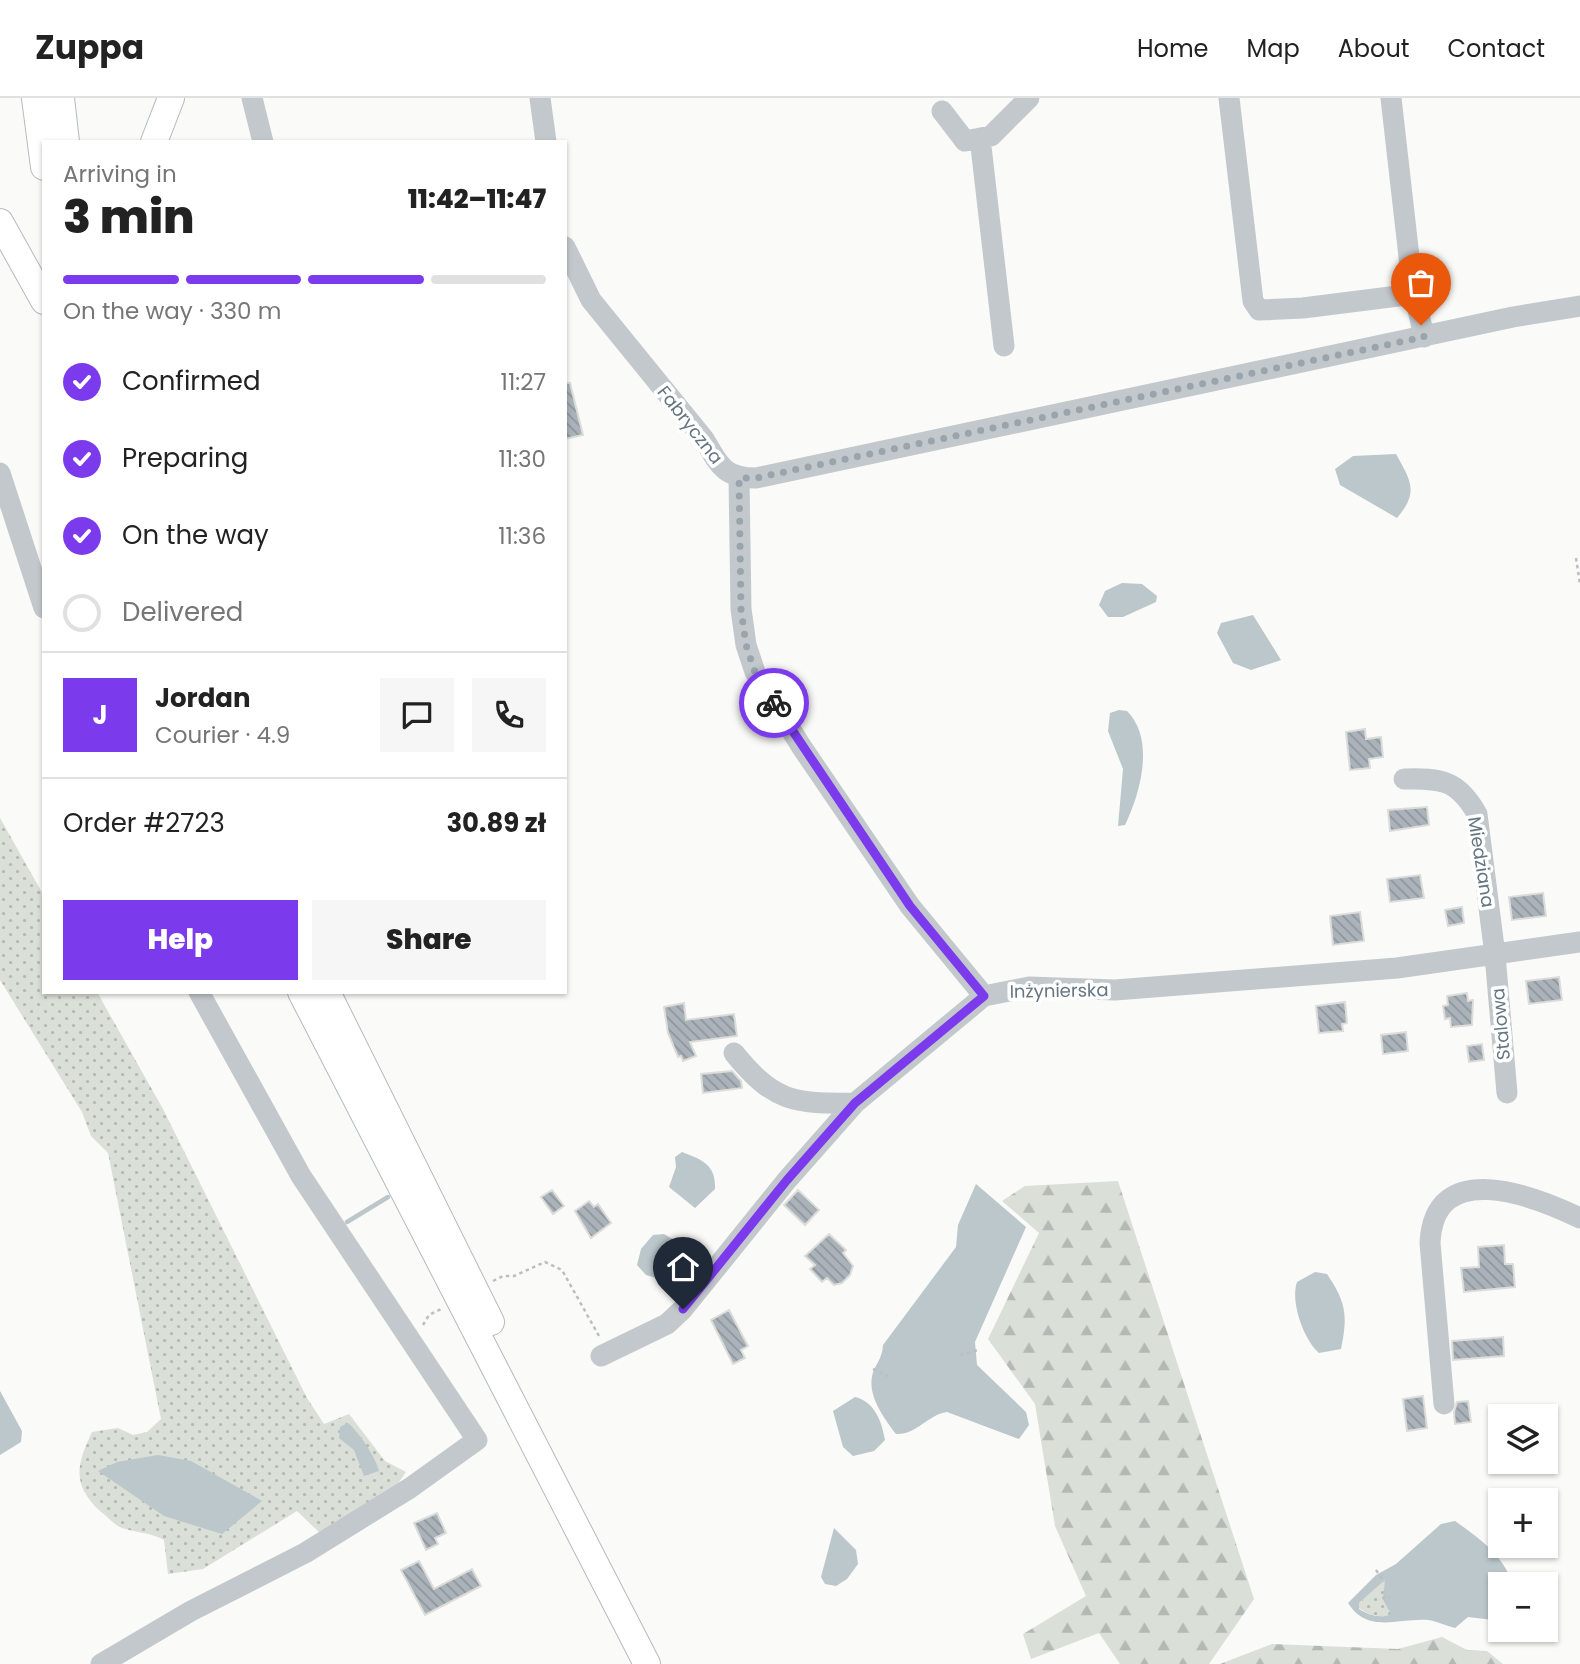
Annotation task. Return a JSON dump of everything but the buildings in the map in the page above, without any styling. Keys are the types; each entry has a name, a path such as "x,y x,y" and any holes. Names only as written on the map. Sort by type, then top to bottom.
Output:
{"main road":[{"path":"35,98 42,152"},
{"path":"61,98 66,140"},
{"path":"155,140 171,98"},
{"path":"0,222 42,298"},
{"path":"302,994 647,1664"},
{"path":"328,994 664,1664"}],"street":[{"path":"252,98 262,140"},
{"path":"540,98 546,140"},
{"path":"942,111 965,141 991,136 1029,98"},
{"path":"1229,98 1253,301 1259,310 1303,308 1414,294"},
{"path":"1391,98 1414,294 1424,337"},
{"path":"980,138 1004,346"},
{"name":"Fabryczna","path":"567,251 591,300 704,439 719,464 739,478 756,478 1580,306"},
{"path":"0,472 42,602"},
{"path":"739,478 741,609 746,645 755,672 801,746 910,906 984,996"},
{"name":"Miedziana","path":"1404,779 1450,783 1467,797 1476,814 1494,956"},
{"name":"Inżynierska","path":"605,1354 667,1324 683,1309 787,1180 855,1103 984,996 1029,987 1149,989 1397,968 1580,942"},
{"name":"Stalowa","path":"1494,956 1507,1093"},
{"path":"101,1664 191,1611 305,1553 410,1488 477,1440 301,1176 200,994"},
{"path":"734,1053 756,1080 783,1097 814,1103 855,1103"},
{"path":"1444,1404 1432,1279 1431,1229 1434,1216 1444,1201 1460,1190 1527,1195 1580,1218"}],"path":[{"path":"1576,558 1580,584"},
{"path":"491,1283 545,1262 562,1270 605,1354"},
{"path":"411,1342 429,1315 442,1309"},
{"path":"960,1355 978,1350"},
{"path":"873,1369 890,1377"},
{"path":"1376,1570 1384,1582"},
{"path":"1382,1598 1390,1597"}],"green space":[{"path":"0,818 42,892 42,994 98,994 163,1109 307,1398 324,1424 349,1414 385,1461 406,1472 397,1485 321,1534 297,1511 203,1569 168,1574 164,1540 119,1527 91,1501 81,1483 80,1464 92,1432 118,1428 133,1435 147,1432 161,1419 108,1153 91,1136 82,1112 0,980"},
{"path":"1118,1181 1254,1599 1209,1664 1120,1664 1099,1633 1031,1659 1023,1634 1086,1596 1055,1526 1035,1404 988,1339 1039,1233 1002,1201 1025,1186"},
{"path":"1388,1580 1383,1600 1392,1614 1375,1616 1359,1608 1359,1603"},
{"path":"1442,1637 1467,1650 1487,1651 1503,1664 1220,1664 1272,1644 1398,1649"}],"shaded area":[{"path":"1396,454 1410,486 1408,501 1397,518 1340,485 1335,469 1353,456"},
{"path":"1122,583 1142,584 1157,596 1156,602 1123,617 1108,617 1099,605 1105,591"},
{"path":"1253,615 1281,660 1251,670 1233,663 1217,633 1221,623"},
{"path":"1127,711 1136,723 1143,751 1140,782 1131,812 1125,825 1118,826 1123,769 1108,731 1110,713"},
{"path":"682,1152 707,1164 715,1181 715,1189 695,1208 669,1187 676,1167 675,1157"},
{"path":"976,1184 1026,1227 975,1342 977,1365 1026,1412 1029,1425 1019,1439 947,1412 910,1431 896,1434 875,1400 871,1385 873,1373 883,1345 956,1247 958,1225"},
{"path":"664,1234 674,1240 681,1257 656,1278 646,1275 637,1265 641,1249 653,1235"},
{"path":"1315,1272 1327,1274 1342,1301 1345,1318 1341,1349 1319,1353 1308,1339 1300,1320 1295,1300 1297,1282"},
{"path":"0,1391 22,1431 21,1442 0,1455"},
{"path":"855,1397 872,1408 882,1426 885,1440 874,1451 853,1456 843,1447 833,1411"},
{"path":"348,1423 357,1432 379,1471 364,1476 354,1450 339,1438 340,1427"},
{"path":"158,1455 191,1461 262,1501 222,1534 164,1516 98,1471 117,1462"},
{"path":"1455,1521 1488,1548 1488,1558 1498,1558 1508,1572 1488,1572 1488,1619 1468,1617 1455,1628 1428,1620 1374,1621 1356,1613 1348,1603 1376,1575 1396,1564 1441,1524","holes":["1385,1580 1383,1600 1391,1614 1375,1616 1359,1609 1359,1603"]},
{"path":"834,1528 856,1550 858,1564 847,1579 836,1586 825,1584 821,1577"}],"waterway":[{"path":"347,1222 388,1197"}],"way so far":[{"path":"774,703 755,672 746,645 741,609 739,478 756,478 1424,337 1421,325"}],"route":[{"path":"683,1309 787,1180 855,1103 984,996 910,906 774,703"}]}
